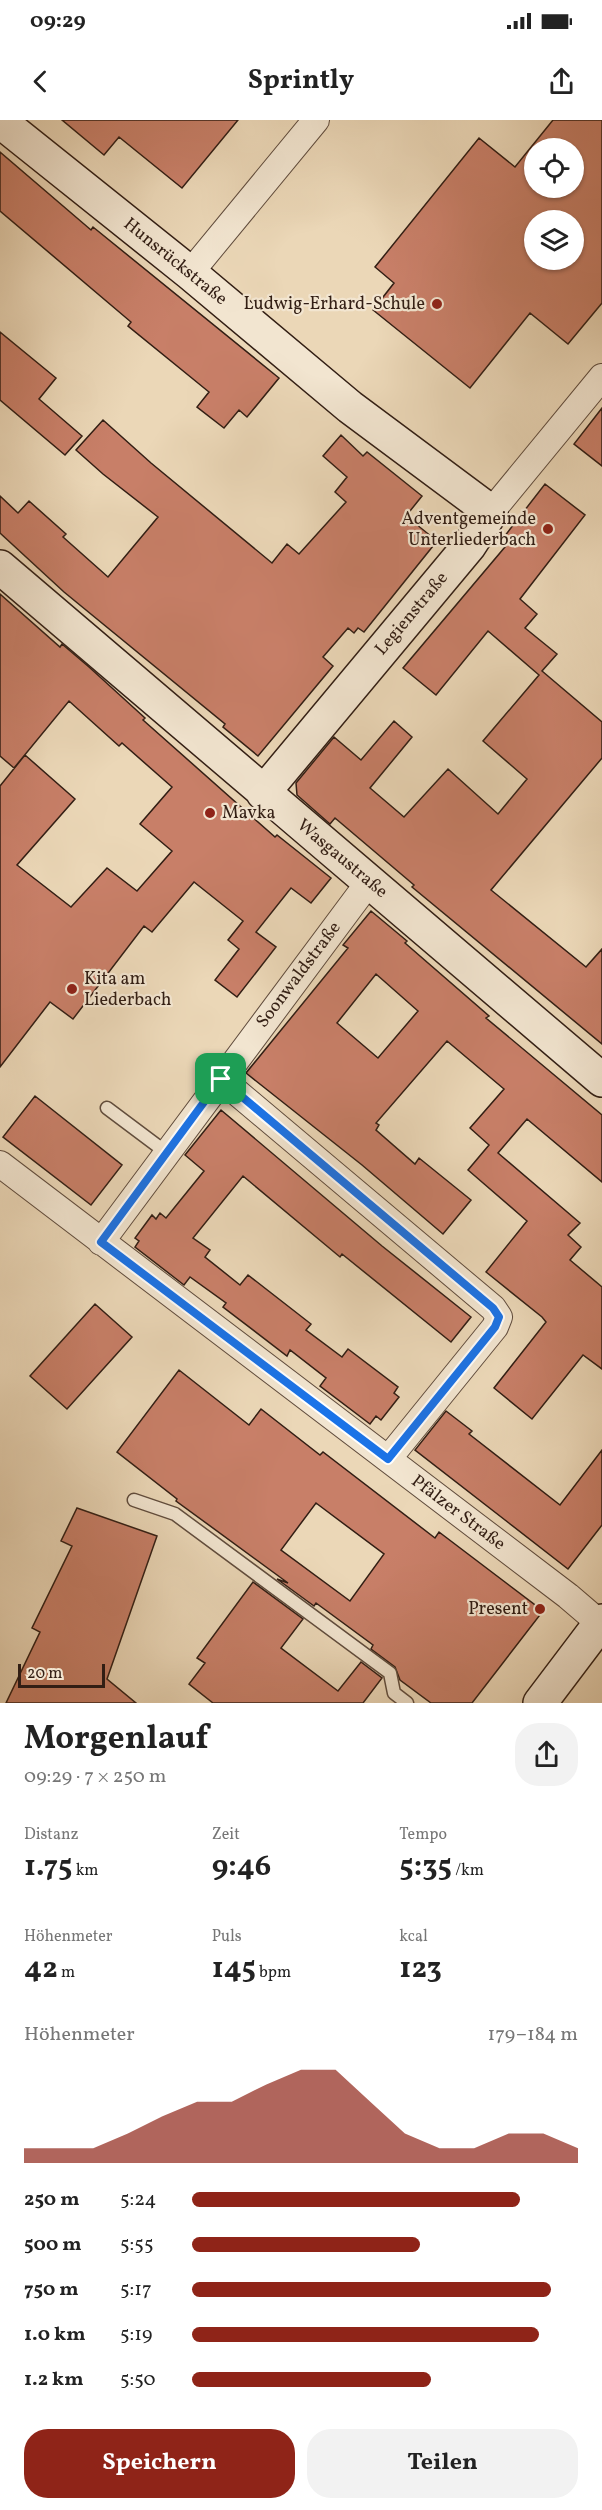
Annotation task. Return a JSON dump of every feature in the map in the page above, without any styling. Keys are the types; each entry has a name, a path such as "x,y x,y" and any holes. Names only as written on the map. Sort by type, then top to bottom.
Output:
{"street":[{"path":"189,273 316,120"},
{"name":"Hunsrückstraße","path":"0,121 189,273 350,407 491,512"},
{"name":"Legienstraße","path":"263,793 468,546 491,512 602,377"},
{"name":"Wasgaustraße","path":"0,567 602,1080"},
{"name":"Soonwaldstraße","path":"101,1242 369,882"},
{"path":"221,1079 493,1308 499,1317 495,1327 388,1459"},
{"name":"Pfälzer Straße","path":"0,1164 601,1623"},
{"path":"540,1703 601,1623"}],"lane":[{"path":"107,1108 166,1153"},
{"path":"134,1500 175,1514 390,1672 394,1693 407,1703"}],"building":[{"path":"62,120 238,120 182,188 119,137 104,155"},
{"path":"553,120 602,120 602,303 568,344 530,313 470,388 373,310 394,283 375,267 479,138 515,167 524,156 524,198 584,198 584,138 538,138"},
{"path":"0,152 91,230 93,227 279,378 247,417 239,410 224,428 197,407 209,392 128,326 131,322 0,211"},
{"path":"0,332 56,378 39,399 82,436 65,455 0,400"},
{"path":"602,408 602,466 574,444"},
{"path":"103,420 151,463 272,563 287,544 299,554 346,502 335,492 347,477 323,456 341,435 363,456 367,452 422,496 406,516 437,541 364,632 358,628 354,633 348,628 323,657 333,666 258,756 223,727 225,724 64,592 0,533 0,496 18,513 29,501 66,534 63,537 108,577 158,517 76,450"},
{"path":"545,484 585,515 520,599 537,614 525,628 557,654 542,671 602,722 602,758 491,890 586,967 602,949 602,1044 412,887 414,885 335,818 330,824 297,795 296,783 334,737 361,760 394,721 412,737 370,788 404,817 448,769 498,814 527,779 483,741 539,675 488,631 436,695 403,668 510,541 504,537"},
{"path":"0,594 60,647 62,644 89,667 145,718 143,720 275,837 277,835 331,878 311,903 291,888 256,932 276,947 237,997 215,980 239,949 228,940 243,921 194,882 152,932 144,926 73,1019 50,1002 0,1067 0,786 25,755 75,799 17,865 71,907 107,868 137,891 172,851 140,824 172,787 122,743 119,746 69,701 14,768 0,756"},
{"path":"371,911 489,1016 486,1018 602,1115 602,1182 527,1119 498,1153 580,1223 568,1235 581,1247 570,1260 602,1287 602,1369 583,1355 532,1419 494,1388 546,1322 486,1272 527,1221 468,1170 489,1145 470,1128 504,1089 447,1041 376,1123 379,1125 376,1130 415,1164 419,1158 471,1200 443,1234 362,1165 246,1073 348,948 343,945","holes":["376,974 418,1011 378,1058 337,1023"]},
{"path":"35,1096 122,1165 91,1205 3,1137"},
{"path":"221,1110 382,1246 471,1317 451,1342 342,1254 340,1257 243,1176 193,1238 210,1250 205,1257 240,1285 248,1275 311,1324 306,1330 342,1357 348,1349 398,1387 394,1393 399,1397 381,1420 376,1416 370,1424 320,1386 326,1378 290,1350 287,1356 223,1307 226,1303 190,1277 184,1285 135,1247 139,1241 135,1238 152,1215 156,1219 160,1213 166,1218 204,1171 185,1155"},
{"path":"95,1304 132,1337 67,1409 30,1376"},
{"path":"179,1370 249,1425 261,1409 320,1455 323,1452 435,1538 439,1532 543,1611 472,1703 431,1703 400,1680 395,1667 371,1649 373,1645 316,1603 314,1606 277,1579 288,1583 176,1501 177,1499 117,1452","holes":["316,1503 384,1554 350,1601 281,1550"]},
{"path":"446,1411 472,1431 469,1434 560,1505 602,1450 602,1525 568,1569 415,1450"},
{"path":"77,1508 157,1536 107,1679 136,1703 6,1703 40,1632 32,1628 72,1546 61,1541"},
{"path":"253,1582 303,1619 281,1648 338,1691 361,1662 382,1678 363,1703 213,1703 189,1684 205,1663 197,1658"}],"place":[{"name":"Ludwig-Erhard-Schule","path":"437,304"},
{"name":"Adventgemeinde Unterliederbach","path":"548,529"},
{"name":"Mavka","path":"210,813"},
{"name":"Kita am Liederbach","path":"72,989"},
{"name":"Present","path":"540,1609"}],"route":[{"path":"221,1079 493,1308 499,1317 495,1327 388,1459 101,1242 221,1079"}]}
